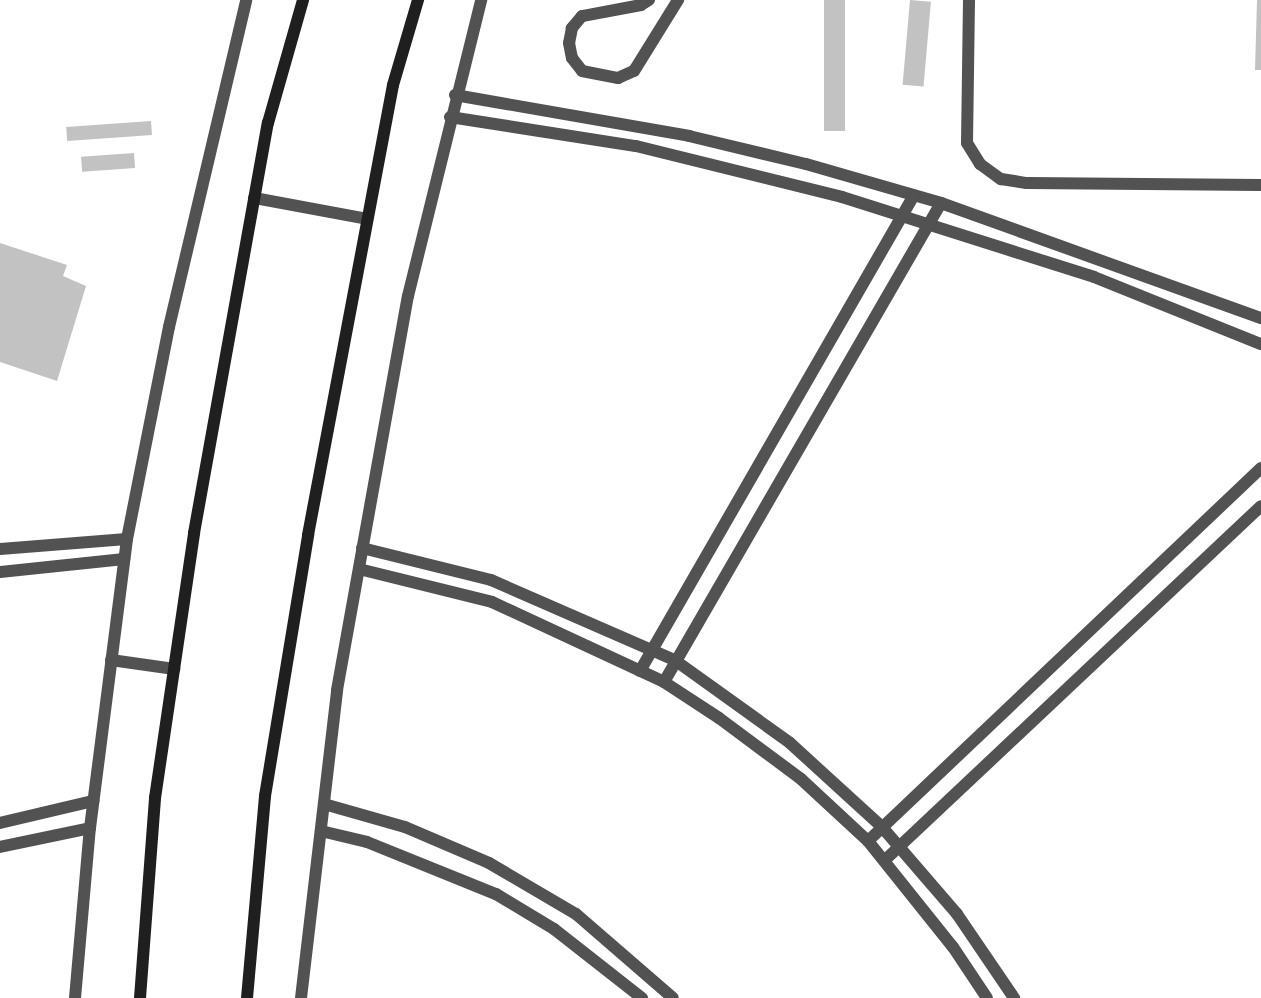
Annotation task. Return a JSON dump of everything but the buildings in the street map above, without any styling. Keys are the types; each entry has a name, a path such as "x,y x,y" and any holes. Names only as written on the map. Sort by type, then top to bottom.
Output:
{"main road":[{"path":"140,998 155,798 174,669 268,123 303,0"},
{"path":"247,998 264,796 308,535 393,85 418,0"}],"street":[{"path":"75,998 93,801 127,538 169,327 246,0"},
{"path":"301,998 336,690 408,296 455,95 481,0"},
{"path":"649,0 641,5 582,16 572,28 569,43 572,58 582,71 618,78 634,71 678,0"},
{"path":"969,0 967,143 980,164 1001,179 1027,183 1261,185"},
{"path":"455,95 689,136 914,195 1261,318"},
{"path":"450,117 636,146 770,177 929,224 1094,277 1261,344"},
{"path":"640,671 914,195"},
{"path":"254,198 368,219"},
{"path":"664,682 941,203"},
{"path":"868,841 1261,468"},
{"path":"885,860 1261,506"},
{"path":"0,549 127,538"},
{"path":"362,548 491,580 676,661 790,743 882,827 957,914 1014,998"},
{"path":"0,572 124,559"},
{"path":"359,569 492,602 664,682 801,779 868,841 885,860 987,998"},
{"path":"111,660 174,669"},
{"path":"0,823 93,801"},
{"path":"324,804 405,827 489,863 576,914 673,998"},
{"path":"0,847 90,828"},
{"path":"321,831 367,842 496,894 554,929 642,998"}]}
